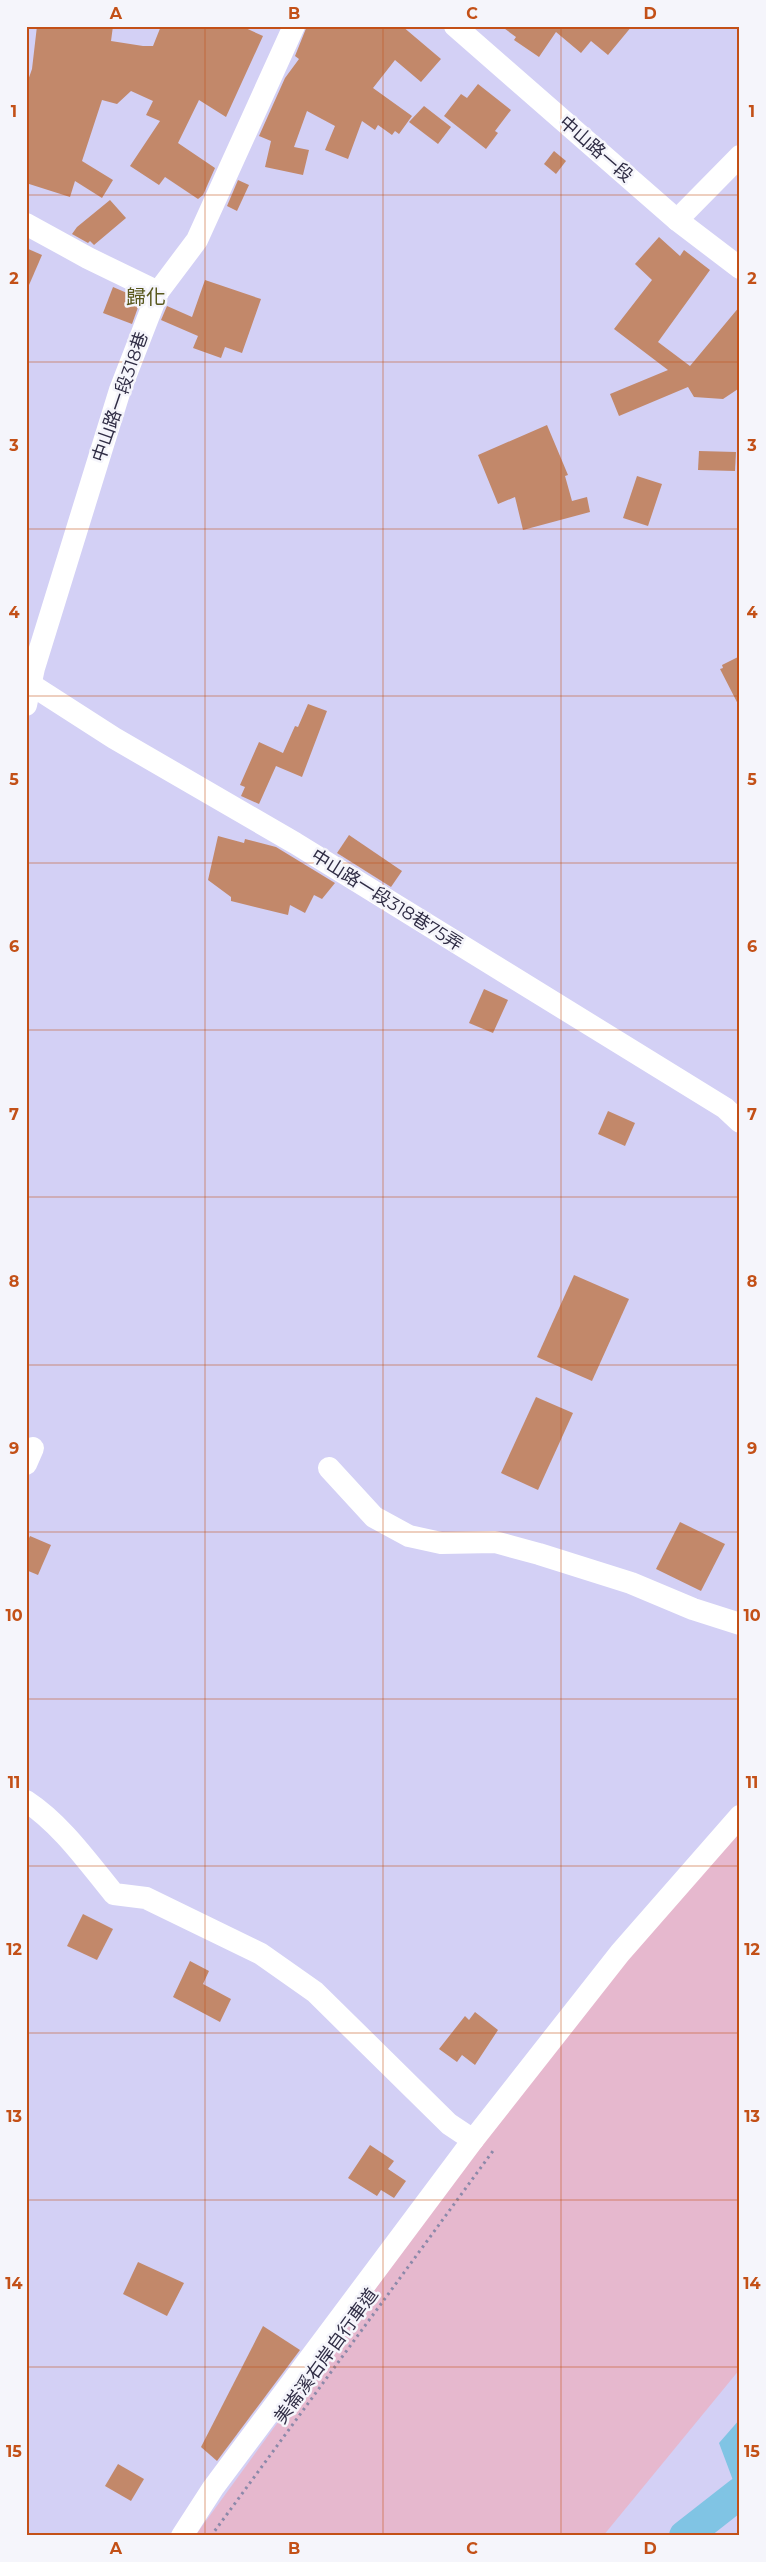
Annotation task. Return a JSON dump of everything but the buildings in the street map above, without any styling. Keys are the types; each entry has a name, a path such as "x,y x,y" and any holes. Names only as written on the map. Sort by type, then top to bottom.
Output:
{"street":[{"name":"中山路一段318巷","path":"29,680 120,390 158,292 197,240 294,26"},
{"name":"中山路一段","path":"456,26 677,220 740,268"},
{"path":"677,220 740,156"},
{"path":"26,224 88,258 158,292"},
{"name":"中山路一段318巷75弄","path":"29,680 114,738 294,843 724,1108 740,1122"},
{"path":"329,1468 374,1517 410,1536 441,1543 495,1542 631,1583 692,1609 740,1624"},
{"path":"26,1801 38,1808 76,1847 114,1894 146,1898 261,1954 314,1992 449,2124 473,2140"},
{"path":"182,2536 219,2480 473,2140 620,1953 740,1816"}],"path":[{"name":"美崙溪右岸自行車道","path":"211,2536 463,2192"}],"shaded area":[{"path":"740,1818 740,2369 603,2536 195,2536 620,1953"}],"water":[{"path":"740,2419 740,2499 719,2443"}],"waterway":[{"path":"685,2536 740,2493"}],"district":[{"name":"歸化","path":"146,297"}]}
